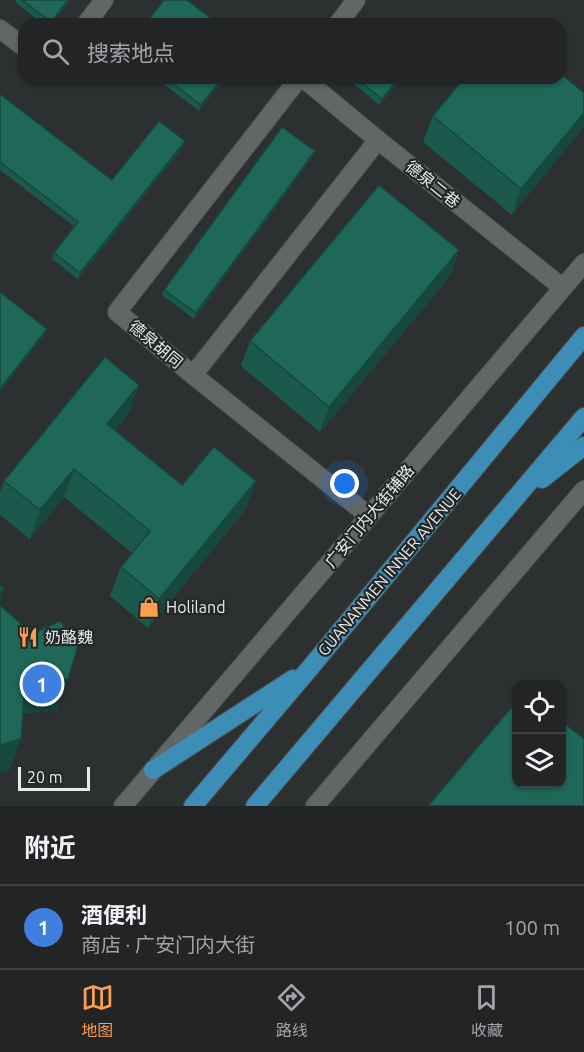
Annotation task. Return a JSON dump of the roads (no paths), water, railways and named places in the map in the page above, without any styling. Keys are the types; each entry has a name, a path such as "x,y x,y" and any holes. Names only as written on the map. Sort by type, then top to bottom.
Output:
{"main road":[{"name":"GUANANMEN INNER AVENUE","path":"193,806 584,336"},
{"path":"255,806 584,417"},
{"path":"510,504 584,446"},
{"path":"153,770 310,668"}],"street":[{"path":"90,18 104,0"},
{"path":"342,18 356,0"},
{"path":"0,29 18,42"},
{"name":"德泉胡同","path":"296,84 117,312 369,516"},
{"name":"德泉二巷","path":"308,84 563,288"},
{"path":"193,375 378,140"},
{"name":"广安门内大街辅路","path":"123,806 584,263"},
{"path":"315,806 584,490"}],"place":[{"name":"Holiland","path":"149,607"},
{"name":"奶酪魏","path":"28,637"},
{"name":"酒便利","path":"42,684"}]}
